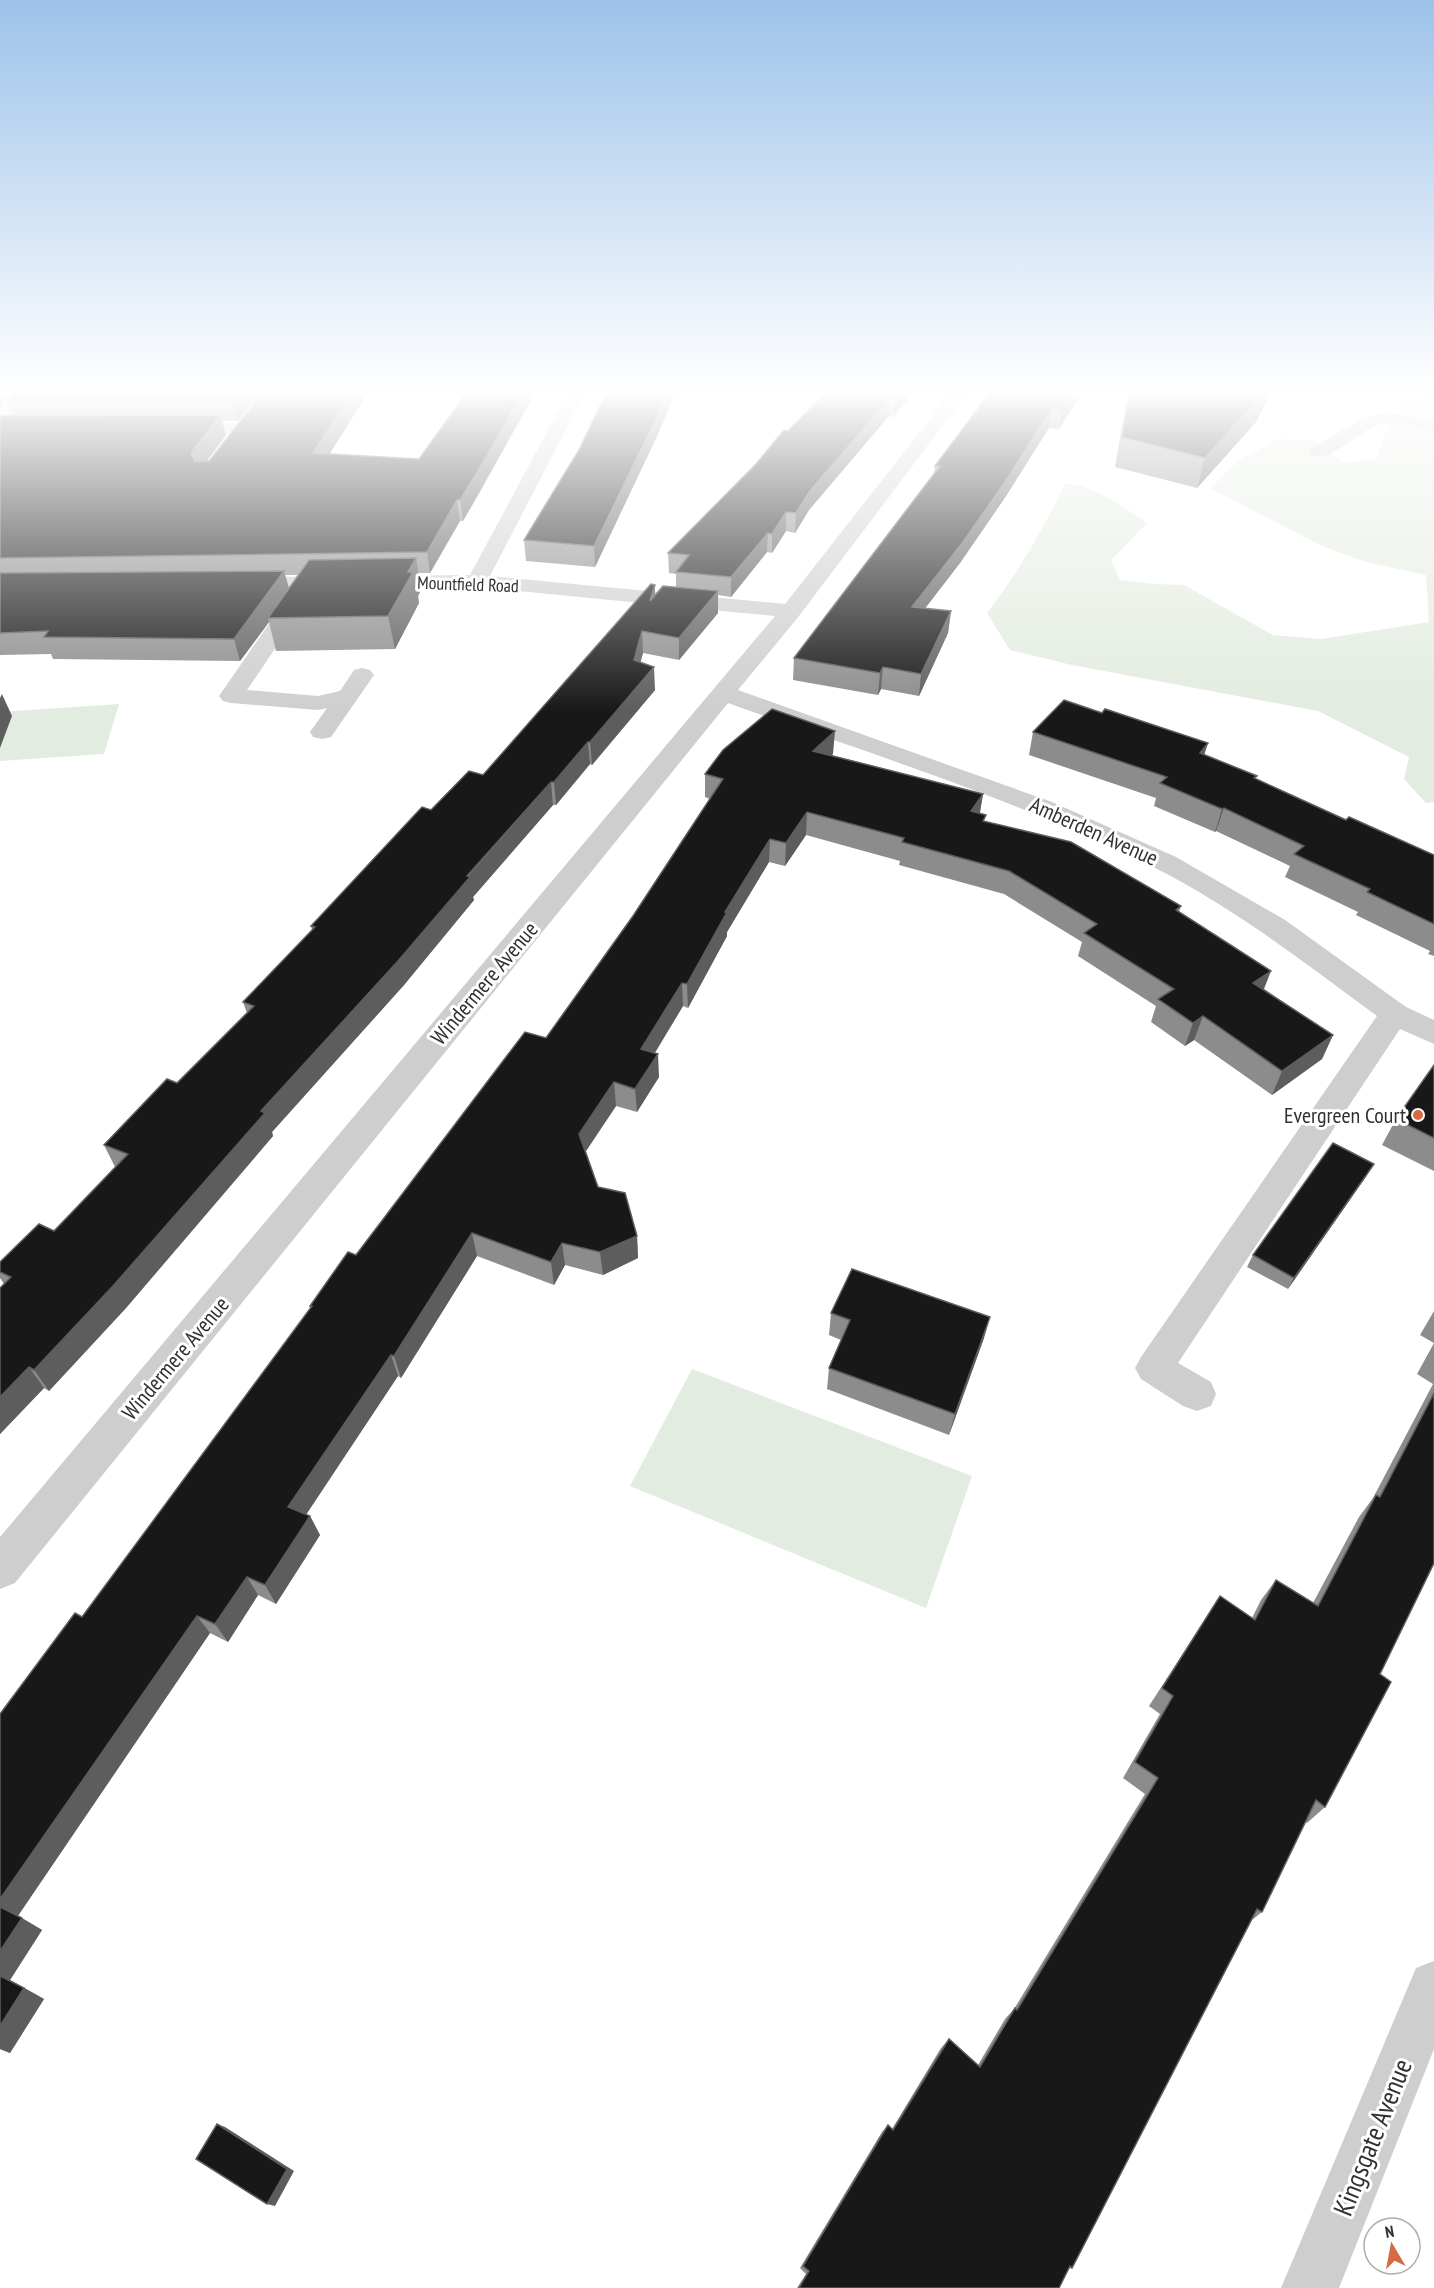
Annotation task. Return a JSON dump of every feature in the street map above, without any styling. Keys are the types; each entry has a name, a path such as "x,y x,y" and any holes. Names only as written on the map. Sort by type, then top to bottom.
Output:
{"street":[{"path":"477,581 521,498"},
{"name":"Windermere Avenue","path":"0,1569 723,693 879,498"},
{"name":"Mountfield Road","path":"225,584 477,581 791,610"},
{"path":"309,582 231,696 318,703 348,696"},
{"path":"322,732 362,675"},
{"name":"Amberden Avenue","path":"723,693 1043,807 1166,863 1275,927 1395,1014 1434,1033"},
{"path":"1197,1394 1154,1368 1395,1014"},
{"name":"Kingsgate Avenue","path":"1310,2288 1434,1986"}],"shaded area":[{"path":"1058,498 1107,498 1147,523 1111,560 1120,580 1184,585 1273,635 1321,639 1429,622 1426,575 1366,562 1322,546 1229,498 1434,498 1434,802 1426,803 1404,779 1409,757 1318,711 1072,665 1010,650 987,613 1029,550"},
{"path":"119,704 104,754 0,761 0,712"},
{"path":"692,1369 972,1476 926,1608 630,1486"}],"building":[{"path":"0,498 461,498 457,500 427,552 0,558"},
{"path":"550,498 618,498 594,546 524,540"},
{"path":"723,498 806,498 796,513 786,512 772,534 768,533 731,577 676,572 689,555 668,553"},
{"path":"916,498 994,498 963,542 912,607 951,611 921,674 883,667 880,673 794,658"},
{"path":"416,558 408,572 413,572 388,616 268,618 309,560"},
{"path":"284,571 234,639 44,637 48,631 0,633 0,573"},
{"path":"651,584 655,585 650,601 663,586 718,591 679,638 642,631 634,660 654,667 590,742 467,876 470,877 398,961 261,1111 265,1113 113,1286 34,1370 29,1367 0,1397 0,1288 11,1277 0,1272 0,1262 39,1224 54,1231 128,1154 104,1145 167,1079 177,1083 254,1006 243,1002 315,927 311,926 422,807 431,810 469,771 483,775"},
{"path":"1064,700 1102,713 1105,709 1208,743 1200,753 1257,776 1254,778 1346,820 1349,817 1434,855 1434,924 1367,892 1370,889 1294,854 1304,846 1224,808 1160,783 1167,777 1033,732"},
{"path":"772,709 835,731 813,751 983,794 971,811 986,815 983,821 1071,842 1181,906 1176,910 1271,971 1253,983 1333,1035 1282,1071 1203,1016 1193,1023 1158,999 1174,989 1084,933 1097,924 1009,871 902,842 904,838 807,812 786,843 770,839 725,912 727,912 687,984 682,983 641,1049 658,1054 635,1089 614,1082 579,1134 598,1187 625,1193 637,1236 600,1252 562,1243 551,1262 472,1233 394,1356 391,1355 288,1507 310,1516 265,1585 247,1577 215,1624 197,1616 0,1899 0,1714 75,1613 82,1617 312,1306 310,1306 348,1252 356,1255 525,1032 546,1038 633,916 723,779 705,774 723,750"},
{"path":"1434,1065 1434,1138 1396,1119"},
{"path":"1333,1143 1374,1164 1294,1278 1253,1255"},
{"path":"852,1269 990,1317 955,1414 829,1368 850,1320 831,1313"},
{"path":"1434,1393 1434,1563 1380,1674 1391,1682 1325,1807 1316,1800 1262,1912 1257,1909 1072,2268 1070,2266 1059,2288 799,2288 809,2271 803,2266 888,2125 893,2130 949,2039 980,2067 1015,2008 1017,2010 1158,1778 1135,1762 1173,1696 1162,1688 1220,1596 1255,1620 1276,1580 1318,1606 1376,1495 1380,1497"},
{"path":"0,1907 22,1918 0,1951"},
{"path":"0,1976 24,1988 0,2026"},
{"path":"217,2124 287,2169 267,2204 196,2159"}],"place":[{"name":"Evergreen Court","path":"1418,1115"}]}
